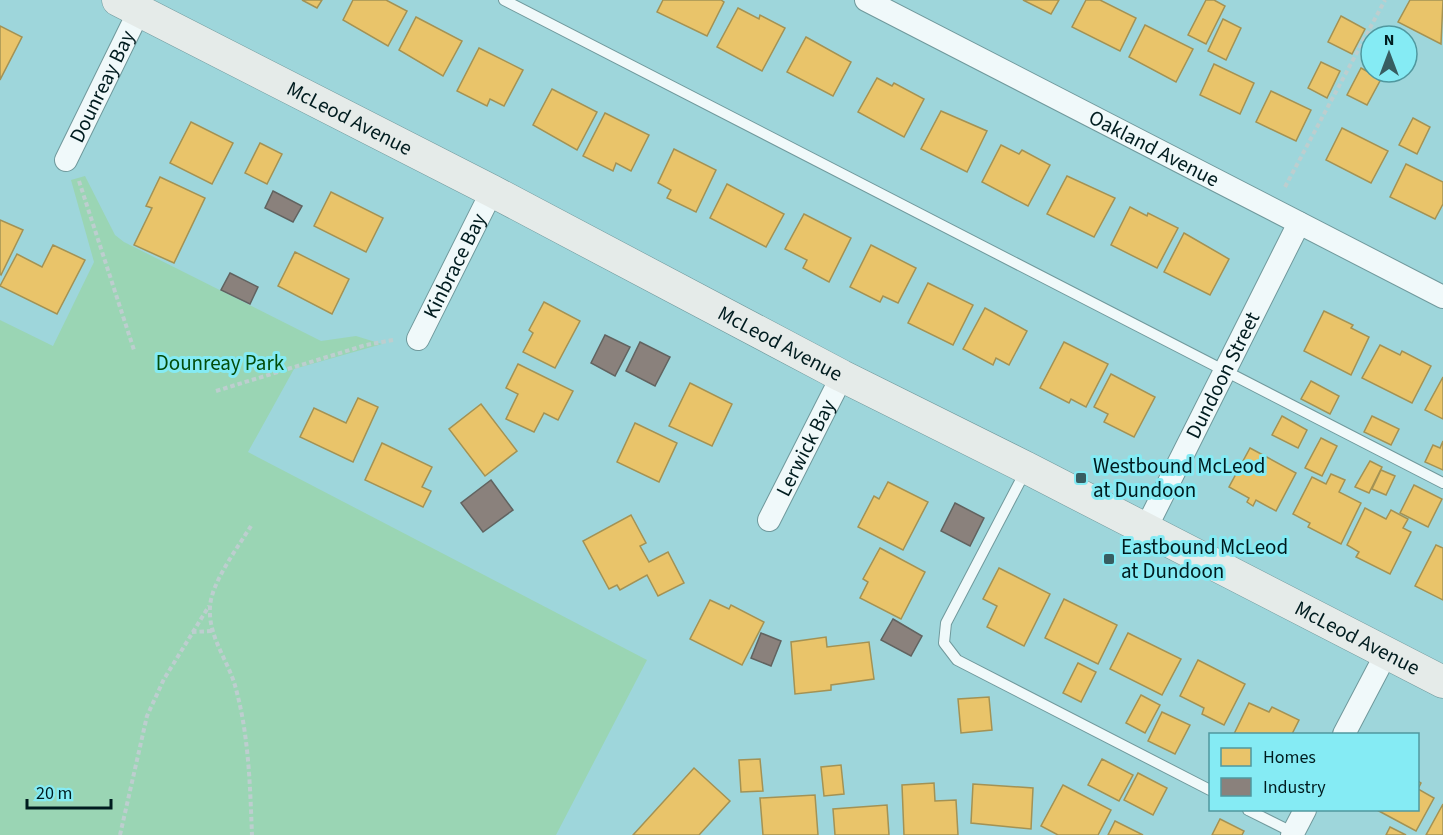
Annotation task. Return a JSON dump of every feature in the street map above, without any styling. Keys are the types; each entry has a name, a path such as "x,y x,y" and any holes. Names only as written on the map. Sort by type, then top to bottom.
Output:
{"street":[{"name":"Oakland Avenue","path":"866,0 1443,297"},
{"name":"Dounreay Bay","path":"66,160 128,6"},
{"name":"McLeod Avenue","path":"128,6 492,191 842,375 1146,528 1443,682"},
{"name":"Kinbrace Bay","path":"418,339 492,191"},
{"name":"Dundoon Street","path":"1146,528 1299,223"},
{"name":"Lerwick Bay","path":"769,520 842,375"},
{"path":"1345,733 1387,652"},
{"path":"1294,834 1305,811"}],"lane":[{"path":"504,0 1443,483"},
{"path":"1028,468 946,623 944,643 957,660 1209,789"},
{"path":"1250,811 1294,834"}],"path":[{"path":"1273,210 1385,0"},
{"path":"66,160 84,189 134,350"},
{"path":"216,391 366,345 418,339"},
{"path":"120,835 147,716 164,679 210,606 220,577 251,526"},
{"path":"210,606 212,631 236,686 244,721 252,835"},
{"path":"192,632 212,631"}],"green space":[{"name":"Dounreay Park","path":"85,176 115,235 124,242 321,341 356,336 382,344 294,369 248,452 647,660 556,835 0,835 0,320 53,346 94,262 71,180"}],"building: Homes":[{"path":"302,0 322,0 317,8"},
{"path":"353,0 386,0 407,11 388,46 343,20"},
{"path":"663,0 721,0 724,2 707,36 657,12"},
{"path":"1023,0 1059,0 1051,14"},
{"path":"1086,0 1100,0 1136,18 1120,51 1072,27"},
{"path":"1206,0 1214,0 1225,6 1206,44 1188,35"},
{"path":"1410,0 1443,0 1441,44 1419,33 1419,24 1398,22"},
{"path":"738,8 759,19 760,15 785,28 762,71 717,47"},
{"path":"1341,16 1359,26 1359,41 1352,54 1328,42"},
{"path":"416,17 462,41 443,76 399,50"},
{"path":"1223,19 1241,28 1226,60 1208,51"},
{"path":"1145,25 1193,49 1176,82 1129,57"},
{"path":"0,26 22,37 0,80"},
{"path":"806,37 851,62 833,96 787,72"},
{"path":"479,48 523,70 504,106 490,99 487,106 457,91"},
{"path":"1321,62 1340,71 1327,98 1308,88"},
{"path":"1214,64 1254,83 1240,114 1200,95"},
{"path":"1359,72 1359,84 1378,84 1367,105 1347,95"},
{"path":"877,78 892,86 894,83 924,99 904,137 858,112"},
{"path":"552,89 597,112 577,150 533,125"},
{"path":"1271,91 1311,110 1296,141 1256,122"},
{"path":"941,111 987,131 967,172 921,149"},
{"path":"605,113 649,135 631,171 616,163 613,171 583,156"},
{"path":"1413,118 1430,127 1417,154 1399,145"},
{"path":"191,122 233,143 212,184 170,163"},
{"path":"1342,128 1388,151 1371,183 1326,160"},
{"path":"260,143 282,154 267,184 245,173"},
{"path":"1001,145 1019,154 1022,150 1050,165 1028,206 982,182"},
{"path":"674,149 716,170 696,212 667,198 671,190 658,183"},
{"path":"1406,164 1443,182 1443,204 1435,219 1390,197"},
{"path":"1067,176 1115,198 1094,237 1047,214"},
{"path":"160,177 205,198 174,263 134,245 152,208 146,206"},
{"path":"727,184 784,214 766,247 710,218"},
{"path":"331,192 383,218 366,252 314,226"},
{"path":"1130,207 1178,228 1157,268 1111,245"},
{"path":"804,214 851,238 829,282 803,268 807,260 785,249"},
{"path":"0,220 23,230 1,275 0,274"},
{"path":"1184,233 1229,259 1210,295 1164,272"},
{"path":"53,245 85,260 57,314 0,286 17,254 42,267"},
{"path":"871,245 916,268 898,303 883,296 880,302 850,287"},
{"path":"295,252 349,279 332,314 278,286"},
{"path":"928,283 973,305 953,345 908,323"},
{"path":"544,302 580,321 555,368 523,352 533,333 529,330"},
{"path":"985,308 1027,331 1009,365 996,358 993,365 963,349"},
{"path":"1324,311 1353,325 1351,328 1369,337 1351,375 1304,351"},
{"path":"1064,342 1108,364 1086,407 1071,399 1069,403 1040,388"},
{"path":"1380,345 1400,355 1402,351 1431,366 1412,403 1362,378"},
{"path":"518,364 573,391 558,420 544,413 534,432 506,419 518,394 506,388"},
{"path":"1111,374 1155,397 1134,437 1104,422 1108,414 1094,407"},
{"path":"1443,377 1443,419 1425,410"},
{"path":"1311,381 1339,396 1330,414 1301,399"},
{"path":"690,383 732,404 712,446 669,426"},
{"path":"358,398 378,407 353,462 300,437 314,408 346,423"},
{"path":"481,404 517,451 485,476 449,429"},
{"path":"1282,416 1307,430 1298,448 1272,435"},
{"path":"1372,416 1399,429 1391,445 1364,432"},
{"path":"635,423 677,443 659,482 617,462"},
{"path":"1321,438 1337,446 1322,476 1305,468"},
{"path":"1443,441 1443,470 1425,462 1433,445 1440,448"},
{"path":"382,443 432,467 422,487 431,491 423,507 365,480"},
{"path":"1250,448 1296,473 1276,511 1256,500 1253,506 1247,502 1249,498 1229,487"},
{"path":"1370,461 1382,467 1369,493 1355,487"},
{"path":"1381,470 1395,476 1386,495 1372,489"},
{"path":"1331,474 1345,480 1339,492 1361,503 1341,544 1308,527 1310,523 1293,514 1312,477 1326,484"},
{"path":"888,482 928,502 903,550 858,527 874,496 879,499"},
{"path":"1414,485 1442,499 1428,527 1400,513"},
{"path":"1365,508 1386,519 1391,510 1408,519 1403,528 1411,532 1390,574 1356,557 1359,552 1347,545"},
{"path":"631,515 646,543 640,546 649,562 668,552 684,583 658,596 647,575 620,590 617,585 609,589 583,541"},
{"path":"1436,545 1443,548 1443,600 1415,586"},
{"path":"880,548 925,572 901,619 860,598 868,582 863,579"},
{"path":"999,568 1050,594 1024,646 987,627 997,606 983,599"},
{"path":"1064,599 1117,625 1098,664 1045,638"},
{"path":"710,600 729,609 731,605 764,622 742,665 690,639"},
{"path":"1128,633 1181,659 1162,695 1110,669"},
{"path":"826,637 827,647 869,642 874,679 831,685 831,690 795,694 791,642"},
{"path":"1198,660 1245,684 1224,725 1202,714 1204,708 1180,696"},
{"path":"1078,663 1096,672 1081,702 1063,693"},
{"path":"1141,695 1160,705 1145,733 1126,723"},
{"path":"989,697 992,730 961,733 958,699"},
{"path":"1249,703 1269,712 1272,707 1299,720 1292,733 1234,733"},
{"path":"1162,712 1190,725 1175,754 1148,741"},
{"path":"760,759 763,791 741,792 739,760"},
{"path":"1102,759 1133,775 1119,801 1088,785"},
{"path":"841,765 844,794 824,796 821,767"},
{"path":"694,768 730,801 699,835 633,835"},
{"path":"1138,773 1167,788 1153,815 1124,800"},
{"path":"934,783 935,801 956,800 958,835 904,835 902,785"},
{"path":"973,784 1033,788 1031,829 971,823"},
{"path":"1063,785 1111,810 1098,835 1058,835 1041,826"},
{"path":"1419,790 1434,798 1416,831 1379,811 1419,811"},
{"path":"815,795 818,835 763,835 760,798"},
{"path":"1443,804 1443,835 1426,835"},
{"path":"887,805 889,835 835,835 833,809"},
{"path":"1220,819 1244,831 1242,835 1212,835"},
{"path":"1115,821 1143,835 1108,835"},
{"path":"1390,827 1406,835 1386,835"}],"building: Industry":[{"path":"273,191 302,206 293,222 265,208"},
{"path":"230,273 258,287 250,304 221,290"},
{"path":"605,335 630,347 615,376 591,363"},
{"path":"640,342 670,357 655,386 626,371"},
{"path":"491,480 513,510 483,532 461,503"},
{"path":"955,503 984,518 970,546 941,531"},
{"path":"893,619 922,636 911,656 881,640"},
{"path":"761,633 781,641 771,666 751,658"}],"place":[{"name":"Westbound McLeod at Dundoon","path":"1081,478"},
{"name":"Eastbound McLeod at Dundoon","path":"1109,559"}]}
